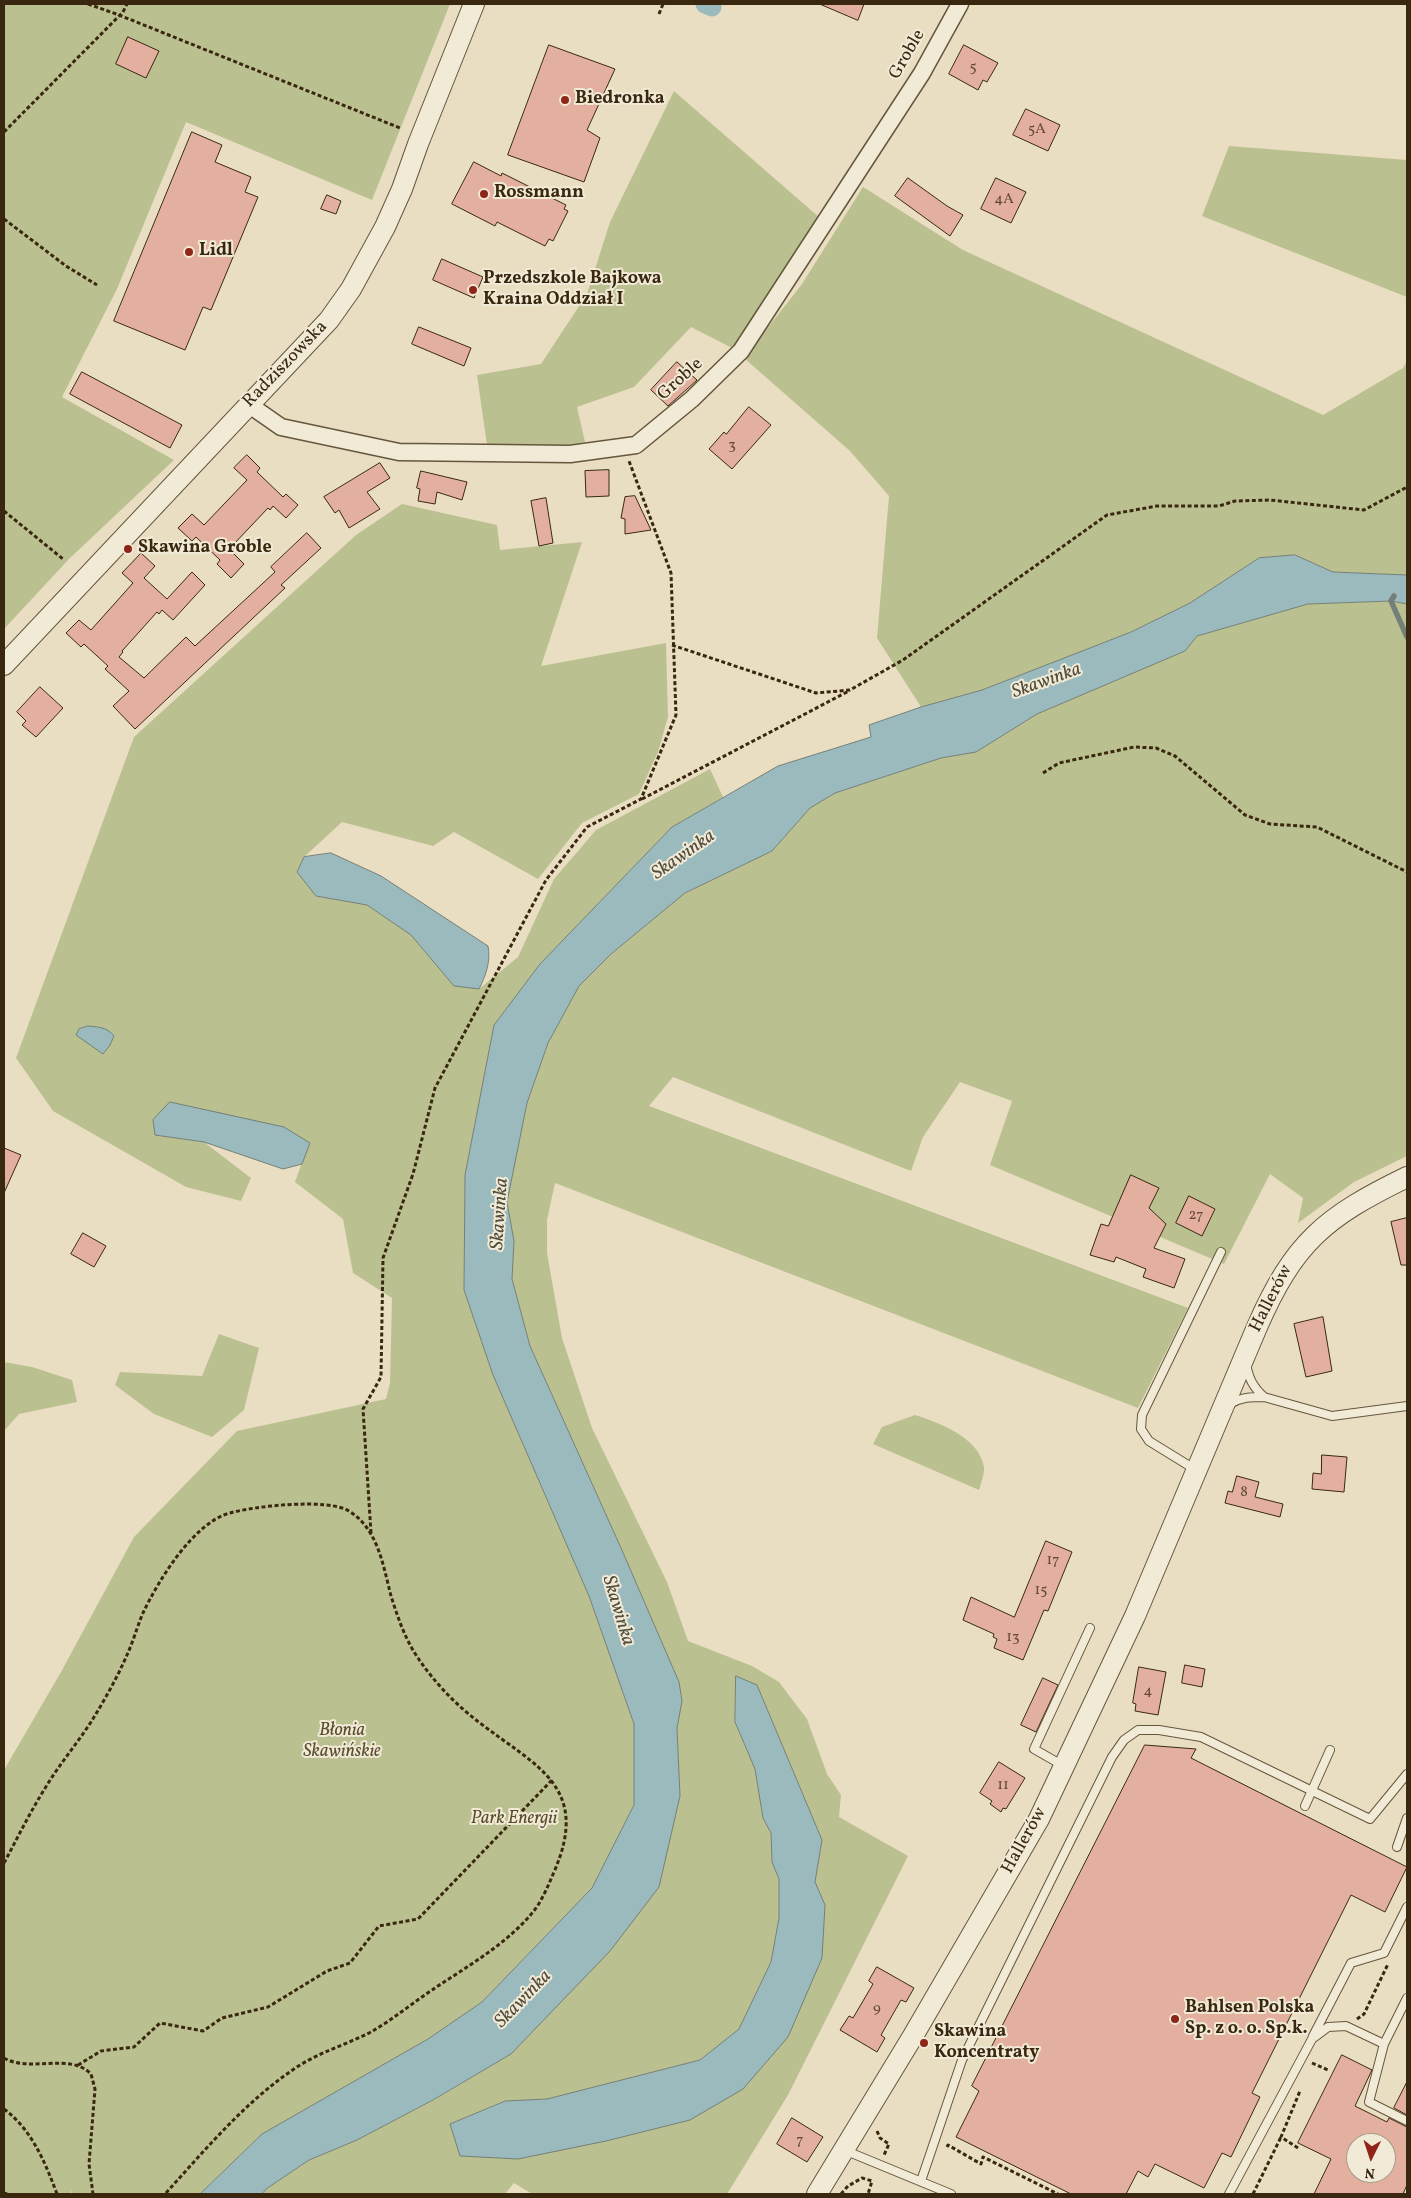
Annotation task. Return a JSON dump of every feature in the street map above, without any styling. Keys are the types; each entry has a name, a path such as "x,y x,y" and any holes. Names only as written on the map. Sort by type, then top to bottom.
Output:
{"street":[{"name":"Radziszowska","path":"4,665 329,320 351,289 402,190 418,144 474,4"},
{"name":"Groble","path":"248,404 281,427 399,452 570,454 636,445 678,411 741,351 922,72 960,4"},
{"name":"Hallerów","path":"817,2194 913,2036 1034,1827 1135,1616 1270,1297 1297,1252 1315,1234 1356,1203 1407,1177"}],"lane":[{"path":"1196,1470 1149,1441 1141,1429 1142,1415 1221,1252"},
{"path":"1245,1354 1250,1379 1254,1388 1264,1398"},
{"path":"1220,1414 1237,1399 1249,1396 1264,1398 1332,1416 1407,1406"},
{"path":"1064,1766 1034,1749 1090,1628"},
{"path":"921,2181 962,2060 1112,1757 1124,1740 1138,1730 1159,1730 1201,1737 1370,1819 1407,1774"},
{"path":"1305,1806 1330,1750"},
{"path":"1397,1847 1407,1818"},
{"path":"1230,2194 1351,1963 1384,1953 1407,1906"},
{"path":"1407,1998 1384,2044 1369,2102 1407,2121"},
{"path":"1312,2038 1328,2027 1346,2026 1384,2044"},
{"path":"844,2150 951,2194"}],"path":[{"path":"88,4 120,15 400,128"},
{"path":"4,132 120,15 127,4"},
{"path":"659,13 663,4"},
{"path":"4,219 66,266 96,285"},
{"path":"624,447 671,573 672,645 676,715 641,799"},
{"path":"165,2194 247,2108 297,2066 372,2031 496,1946 532,1914 555,1871 564,1839 564,1806 553,1780 527,1756 478,1722 444,1690 421,1662 406,1636 390,1593 385,1567 371,1533 363,1409 381,1377 383,1258 413,1174 435,1088 546,880 587,827 850,690 903,660 1107,516 1157,506 1219,506 1235,501 1261,500 1364,510 1407,487"},
{"path":"4,511 63,559"},
{"path":"672,645 816,693 850,690"},
{"path":"1043,773 1059,763 1134,747 1156,748 1175,756 1245,815 1270,824 1317,827 1407,872"},
{"path":"4,1863 44,1789 90,1723 109,1690 126,1657 143,1613 164,1575 186,1546 206,1525 229,1513 310,1503 342,1507 352,1513 371,1533"},
{"path":"4,2058 10,2062 26,2064 78,2065 102,2051 134,2046 160,2023 202,2030 222,2018 268,2007 327,1971 350,1963 379,1926 418,1919 553,1780"},
{"path":"1346,2026 1364,2014 1389,1962"},
{"path":"1309,2071 1317,2055"},
{"path":"1312,2063 1328,2070"},
{"path":"78,2065 91,2074 94,2081 89,2164 93,2194"},
{"path":"1253,2194 1302,2088"},
{"path":"4,2108 35,2143 57,2194"},
{"path":"1281,2137 1298,2148"},
{"path":"944,2153 948,2145 981,2164 983,2157 1058,2194"},
{"path":"841,2194 848,2186 862,2178 872,2181 868,2194"}],"green space":[{"path":"4,4 450,4 372,200 186,122 117,289 62,397 174,460 69,559 4,629"},
{"path":"674,91 820,218 734,349 691,327 634,387 577,407 585,442 562,446 487,445 477,375 541,364 587,294 610,222"},
{"path":"1229,146 1407,160 1407,297 1202,216"},
{"path":"863,187 963,250 1323,415 1403,368 1407,361 1407,575 1333,572 1295,555 1259,558 1190,603 1131,632 982,690 921,707 877,638 889,496 850,451 744,358 802,284"},
{"path":"402,504 497,525 500,550 582,542 541,666 666,643 668,717 658,752 639,794 582,823 538,879 454,832 433,846 342,822 304,857 297,872 316,896 367,905 411,935 454,986 479,989 518,957 554,879 596,830 710,769 723,797 672,827 540,964 494,1025 465,1175 464,1290 493,1375 589,1596 634,1724 634,1805 592,1888 482,2002 428,2039 262,2134 200,2194 72,2194 71,2189 71,2194 4,2194 4,1770 61,1672 134,1537 237,1431 386,1399 390,1383 392,1298 353,1273 343,1219 295,1182 309,1143 155,1135 204,1142 251,1178 241,1201 186,1187 53,1111 16,1058 134,737 356,535"},
{"path":"1391,601 1407,604 1407,1156 1354,1182 1298,1223 1303,1198 1270,1174 1224,1264 990,1165 1012,1101 960,1082 923,1137 911,1171 673,1077 649,1106 1188,1308 1138,1408 555,1183 547,1220 547,1253 562,1338 592,1428 667,1582 688,1641 752,1666 779,1682 807,1719 827,1774 841,1795 839,1817 908,1856 788,2095 727,2194 532,2194 514,2183 505,2194 262,2194 266,2189 309,2160 357,2140 434,2100 511,2054 680,1796 677,1728 682,1701 679,1682 530,1346 512,1279 514,1241 507,1202 527,1103 548,1043 579,986 611,954 685,893 772,851 810,808 835,793 941,758 976,752 1037,714 1185,651 1197,636 1308,604","holes":["736,1676 757,1685 822,1840 815,1883 825,1905 689,2120 450,2124 504,2101 547,2099 700,2060 739,2029 771,1962 779,1918 779,1879 772,1862 771,1833 763,1818 755,1769 735,1722"]},
{"path":"219,1334 259,1348 244,1410 212,1437 154,1414 115,1385 120,1372 202,1376"},
{"path":"4,1362 32,1367 72,1380 77,1402 19,1414 4,1431"},
{"path":"915,1415 946,1427 966,1439 974,1447 981,1456 984,1467 979,1490 873,1444 882,1427"}],"water":[{"name":"Skawinka","path":"1295,555 1333,572 1407,575 1407,604 1391,601 1308,604 1197,636 1185,651 1037,714 976,752 941,758 835,793 810,808 772,851 685,893 611,954 579,986 548,1043 527,1103 507,1202 514,1241 512,1279 530,1346 679,1682 682,1701 677,1728 680,1796 659,1887 610,1951 511,2054 433,2100 357,2140 309,2160 266,2189 262,2194 200,2194 262,2134 428,2039 482,2002 592,1888 634,1805 634,1724 589,1596 493,1375 464,1290 465,1175 494,1025 540,964 672,827 778,766 871,737 869,725 921,707 982,690 1131,632 1190,603 1259,558"},
{"path":"331,853 381,876 488,946 487,968 479,989 454,986 411,935 367,905 316,896 297,872 304,857"},
{"path":"88,1026 105,1029 114,1036 103,1054 76,1035 79,1029"},
{"path":"170,1102 284,1127 310,1143 302,1164 283,1169 204,1142 155,1135 153,1120"},
{"path":"736,1676 757,1685 822,1840 815,1882 825,1905 822,1958 788,2037 743,2089 690,2120 606,2141 518,2159 460,2156 450,2124 505,2101 547,2099 700,2060 739,2029 771,1962 779,1918 779,1879 772,1862 771,1833 763,1818 755,1769 735,1722"}],"building":[{"path":"820,4 864,4 858,20"},
{"path":"128,37 159,51 146,78 116,64"},
{"name":"Biedronka","path":"549,45 615,69 587,130 600,138 584,182 508,155"},
{"path":"964,45 998,63 987,82 983,80 978,90 949,74"},
{"path":"1026,109 1060,125 1048,151 1013,135"},
{"name":"Lidl","path":"192,132 222,145 215,162 251,177 245,192 258,197 211,310 203,307 185,350 114,321"},
{"path":"474,162 501,176 502,173 566,205 564,209 568,211 553,241 549,239 545,246 497,222 495,226 452,204"},
{"path":"908,178 963,215 950,236 895,196"},
{"path":"996,178 1026,192 1011,223 981,209"},
{"path":"327,195 341,201 336,214 321,209"},
{"path":"442,259 483,277 474,298 433,280"},
{"path":"419,327 471,348 464,366 412,344"},
{"path":"677,362 697,380 668,406 651,390"},
{"path":"82,372 182,425 170,448 70,394"},
{"path":"749,407 771,425 732,469 709,449 724,432 726,434"},
{"path":"247,455 260,468 257,472 283,497 286,494 298,505 286,518 273,506 270,510 268,508 232,546 234,548 231,551 244,564 231,578 217,564 220,560 196,537 192,541 178,528 192,514 204,525 247,480 234,468"},
{"path":"380,463 390,478 367,492 380,509 349,528 339,510 335,513 324,497"},
{"path":"609,470 609,496 586,497 585,471"},
{"path":"421,471 467,482 462,500 437,492 435,504 418,501 420,489 417,488"},
{"path":"635,496 651,530 625,534 625,519 621,518 625,497"},
{"path":"546,498 553,543 539,546 531,501"},
{"path":"307,533 321,548 281,585 285,588 135,729 113,706 129,691 105,669 108,666 84,644 81,647 66,633 79,620 91,630 133,583 122,573 141,553 155,566 144,578 167,599 192,572 205,585 173,620 162,610 159,614 157,612 122,651 119,657 144,678 186,637 195,646 275,572 271,567"},
{"path":"40,687 63,708 36,737 22,725 26,721 17,712"},
{"path":"4,1148 21,1155 4,1193"},
{"path":"1131,1175 1159,1188 1149,1208 1166,1224 1154,1248 1185,1259 1174,1288 1143,1277 1146,1269 1116,1257 1114,1262 1090,1255 1101,1224 1108,1226"},
{"path":"1189,1196 1215,1209 1202,1236 1176,1223"},
{"path":"1407,1218 1407,1265 1401,1265 1391,1222"},
{"path":"83,1233 106,1246 94,1267 71,1254"},
{"path":"1323,1317 1332,1371 1306,1377 1294,1324"},
{"path":"1322,1455 1347,1457 1344,1492 1312,1489 1313,1473 1321,1474"},
{"path":"1237,1476 1259,1482 1255,1497 1283,1504 1280,1517 1225,1503 1228,1491 1232,1492"},
{"path":"1046,1541 1072,1552 1048,1611 1044,1610 1023,1660 994,1648 997,1639 993,1637 994,1634 963,1620 971,1597 1014,1617"},
{"path":"1185,1665 1205,1669 1202,1687 1182,1683"},
{"path":"1139,1667 1166,1672 1158,1715 1135,1711 1136,1704 1133,1703"},
{"path":"1043,1678 1058,1685 1036,1732 1021,1725"},
{"name":"Bahlsen Polska Sp. z o. o. Sp.k.","path":"1145,1745 1196,1749 1191,1758 1407,1867 1385,1912 1351,1895 1252,2093 1260,2097 1231,2157 1222,2153 1204,2188 1155,2164 1148,2177 1138,2171 1126,2194 1071,2194 956,2137 979,2091 972,2086"},
{"path":"999,1762 1025,1778 1006,1809 1003,1808 1001,1812 990,1804 992,1801 980,1793"},
{"path":"877,1967 914,1988 906,2002 901,2000 881,2035 885,2038 877,2052 840,2030 849,2016 853,2018 873,1984 869,1981"},
{"path":"1342,2055 1372,2070 1355,2106 1387,2122 1389,2118 1407,2127 1407,2185 1403,2194 1314,2194 1331,2159 1298,2143"},
{"path":"1407,2082 1407,2115 1394,2108"},
{"path":"792,2118 823,2137 807,2162 777,2144"}],"waterway":[{"path":"705,4 712,7"},
{"path":"1394,596 1391,601 1407,637"}],"place":[{"name":"Biedronka","path":"565,100"},
{"name":"Rossmann","path":"484,194"},
{"name":"Lidl","path":"189,252"},
{"name":"Przedszkole Bajkowa Kraina Oddział I","path":"473,290"},
{"name":"Skawina Groble","path":"128,549"},
{"name":"Bahlsen Polska Sp. z o. o. Sp.k.","path":"1175,2019"},
{"name":"Skawina Koncentraty","path":"924,2043"}],"park label":[{"name":"Błonia Skawińskie","path":"342,1742"},
{"name":"Park Energii","path":"514,1820"}]}
